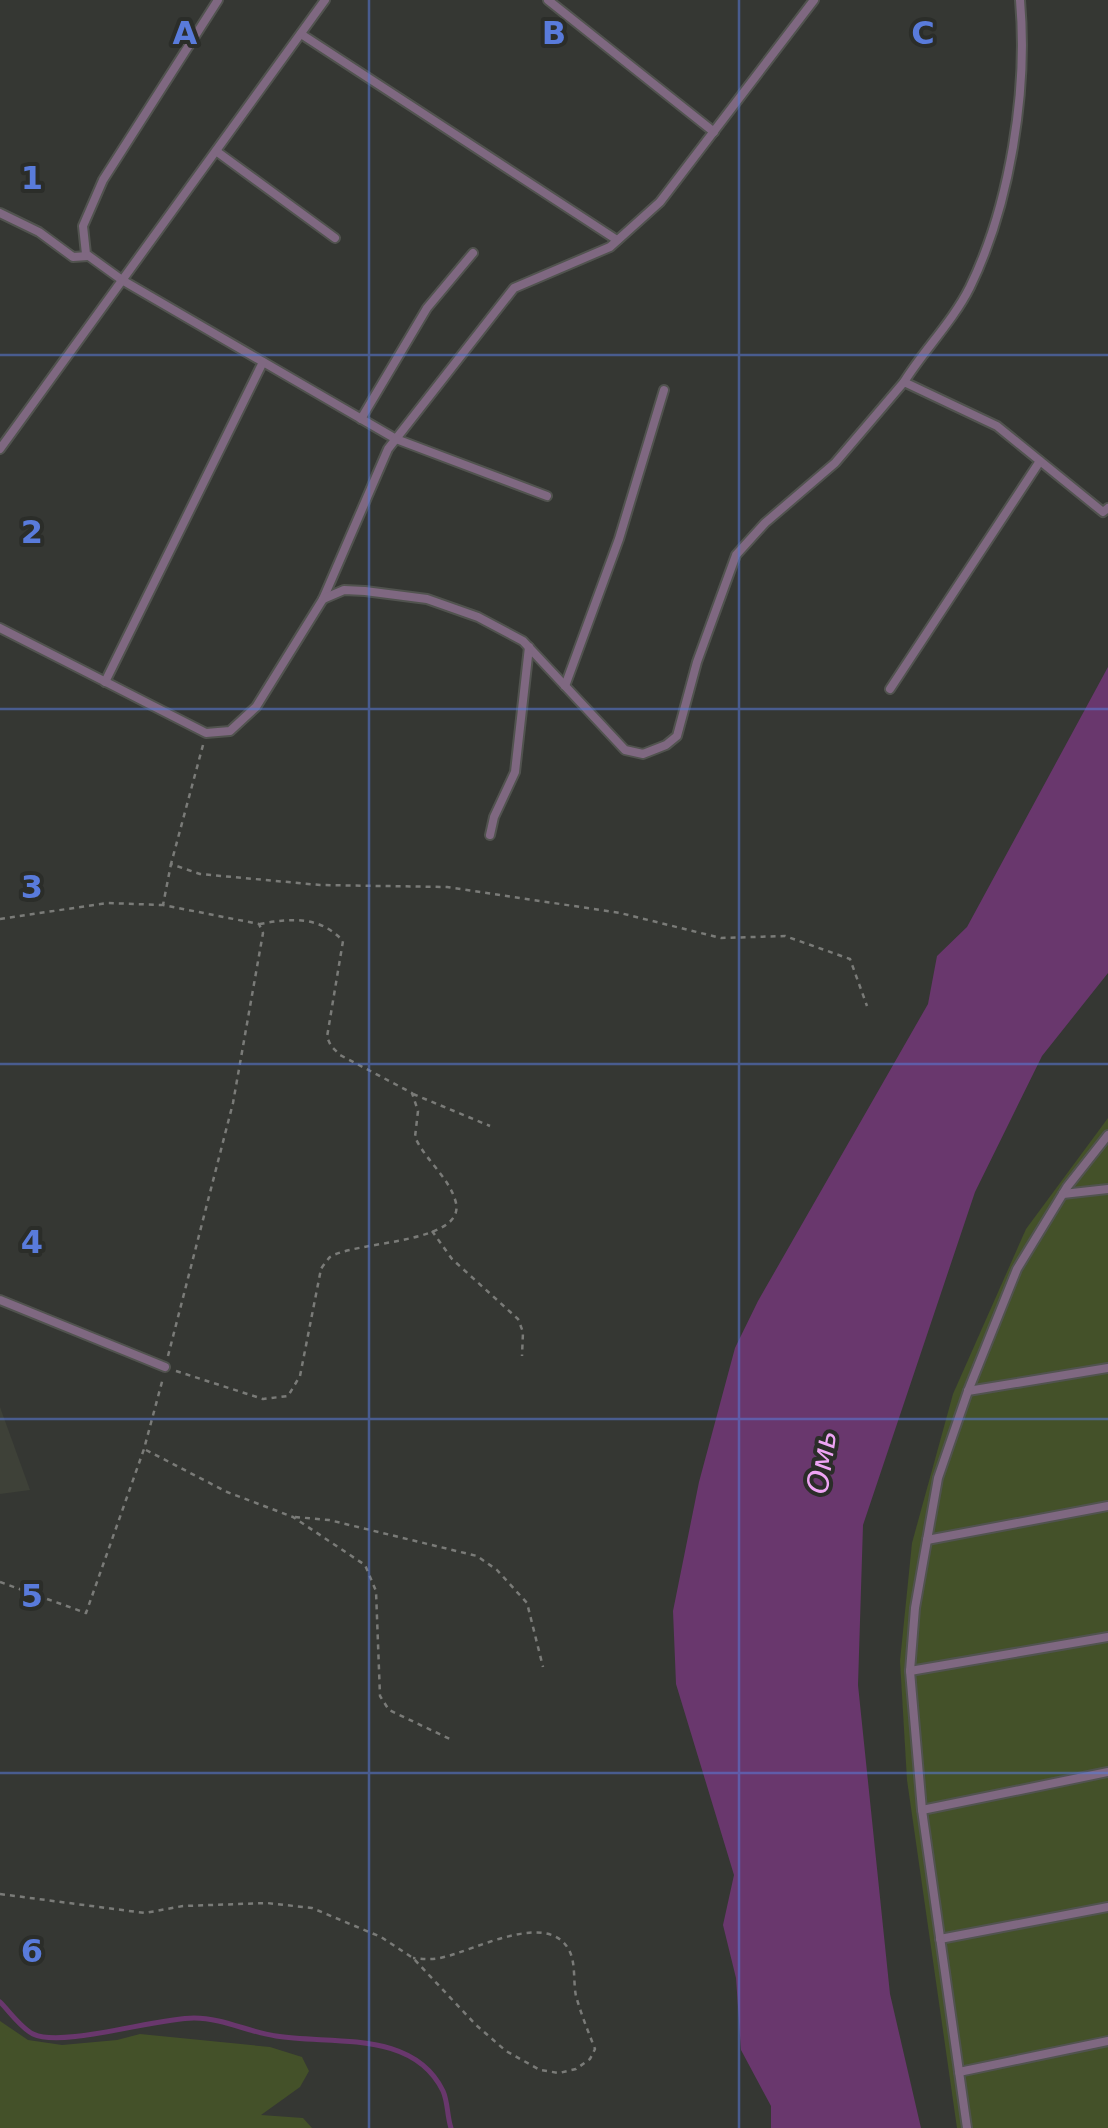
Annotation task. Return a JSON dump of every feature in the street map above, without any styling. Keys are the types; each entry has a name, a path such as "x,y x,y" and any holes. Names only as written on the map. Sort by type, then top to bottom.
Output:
{"lane":[{"path":"89,256 82,226 102,180 218,0"},
{"path":"0,449 325,0"},
{"path":"548,0 714,132"},
{"path":"0,628 206,734 230,731 256,707 323,599 388,449 514,288 610,247 660,202 814,0"},
{"path":"323,599 344,590 427,599 478,617 529,647 625,750 643,754 666,746 676,736 697,662 736,555 765,522 836,463 904,382 969,289 997,215 1020,103 1020,0"},
{"path":"301,34 617,240"},
{"path":"216,151 335,238"},
{"path":"0,213 39,232 73,257 89,256 122,280 396,439 547,496"},
{"path":"361,418 427,308 473,254"},
{"path":"105,682 263,362"},
{"path":"904,382 997,426 1103,512 1108,508"},
{"path":"565,686 618,539 664,390"},
{"path":"890,688 1040,461"},
{"path":"490,835 515,772 529,647"},
{"path":"967,2128 922,1810 910,1671 915,1608 938,1478 968,1390 1017,1269 1062,1194 1108,1135"},
{"path":"1062,1194 1108,1189"},
{"path":"0,1300 166,1368"},
{"path":"968,1390 1108,1368"},
{"path":"927,1540 1108,1506"},
{"path":"910,1671 1108,1637"},
{"path":"922,1810 1108,1772"},
{"path":"940,1938 1108,1907"},
{"path":"958,2072 1108,2041"}],"path":[{"path":"163,904 206,734"},
{"path":"172,864 200,874 320,884 447,887 620,913 721,938 785,936 850,960 867,1006"},
{"path":"0,920 107,903 163,904 259,924 313,920 330,927 343,941 328,1036 330,1046 370,1073 490,1126"},
{"path":"0,1582 86,1613 144,1449 233,1103 263,933 259,924"},
{"path":"166,1368 263,1399 288,1396 300,1376 321,1269 329,1258 448,1225 456,1216 457,1206 450,1188 415,1137 418,1110 412,1094"},
{"path":"432,1232 452,1258 518,1319 523,1332 522,1356"},
{"path":"144,1449 226,1492 293,1516 330,1520 477,1556 497,1570 527,1603 543,1667"},
{"path":"293,1516 365,1565 376,1591 380,1696 389,1710 452,1740"},
{"path":"0,1894 145,1913 183,1906 286,1903 312,1908 380,1938 413,1958 452,2004 506,2051 540,2070 576,2069 590,2059 594,2048 576,1993 571,1953 563,1942 546,1933 530,1932 432,1960 413,1958"}],"shaded area":[{"path":"0,1407 30,1490 0,1494"}],"green space":[{"path":"1108,1118 1108,2128 957,2128 907,1780 900,1661 912,1543 953,1394 1026,1229"},
{"path":"0,2021 28,2040 62,2045 140,2034 270,2047 302,2057 309,2071 300,2087 261,2115 303,2118 312,2128 0,2128"}],"water":[{"name":"Омь","path":"1108,667 1108,973 1042,1056 975,1192 863,1525 858,1685 890,1994 921,2128 771,2128 771,2106 741,2050 736,1978 723,1925 734,1875 676,1684 673,1611 699,1482 735,1348 758,1301 928,1004 937,956 967,927"}],"waterway":[{"path":"0,2002 33,2034 47,2037 87,2035 194,2018 276,2036 391,2049 429,2071 445,2095 451,2128"}]}
